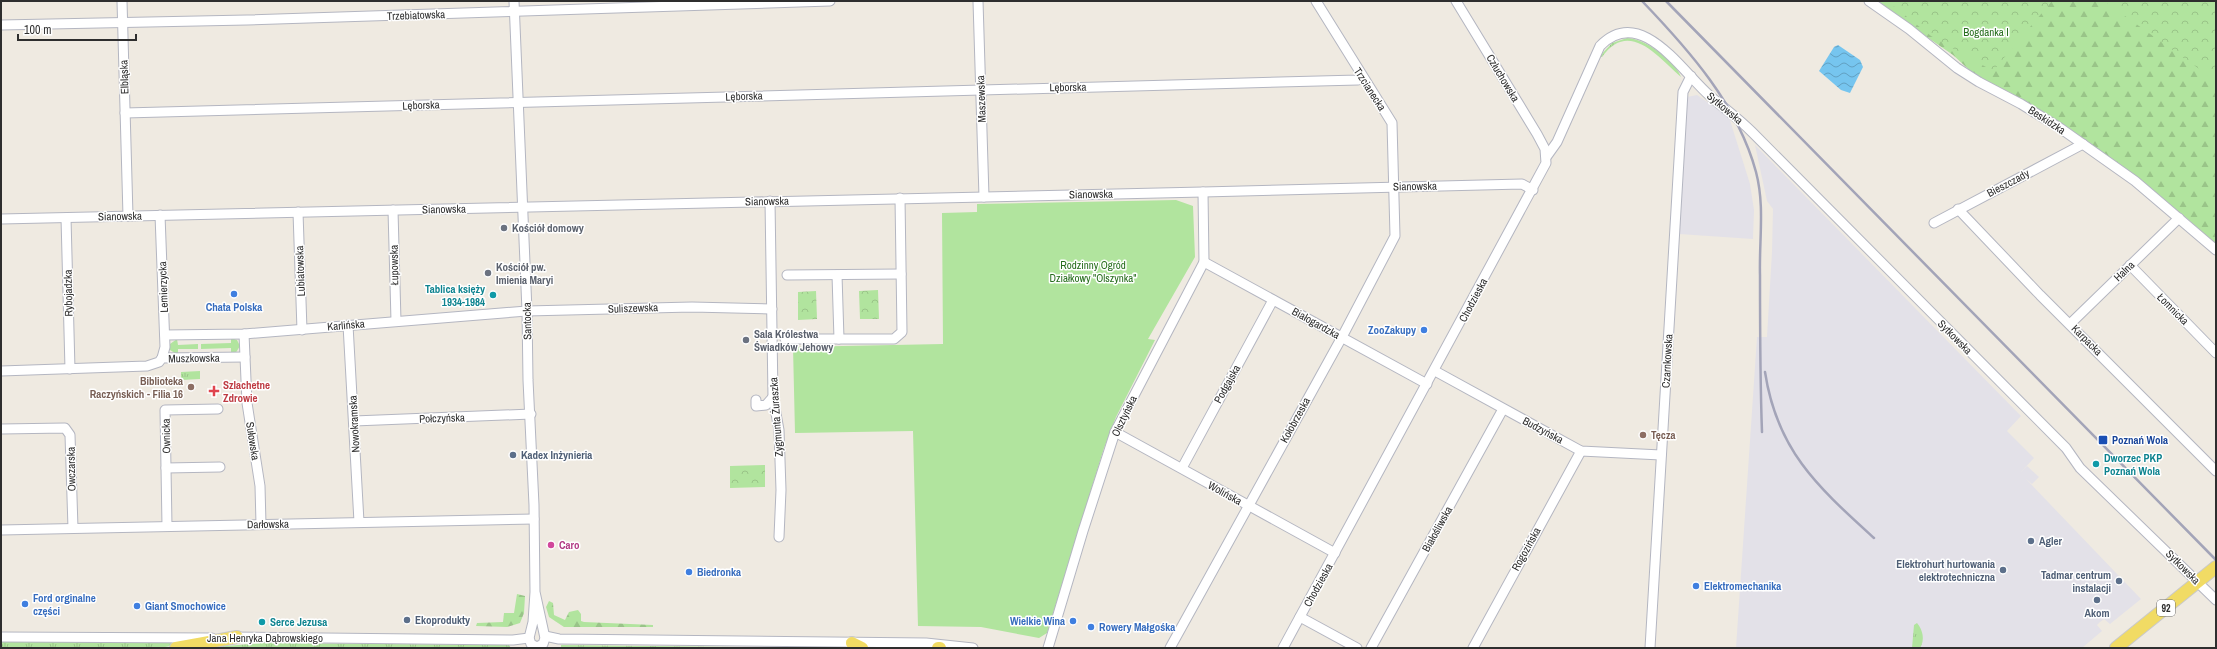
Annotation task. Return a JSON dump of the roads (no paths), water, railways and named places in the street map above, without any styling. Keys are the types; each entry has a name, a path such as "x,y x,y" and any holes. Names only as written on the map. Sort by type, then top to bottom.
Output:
{"main road":[{"name":"92","path":"2116,648 2216,567"},
{"path":"176,648 237,637"}],"street":[{"name":"Elbląska","path":"122,1 128,216"},
{"name":"Santocka","path":"514,1 527,311 528,380 531,414 536,592 544,635"},
{"name":"Trzebiatowska","path":"1,25 514,12 830,1"},
{"name":"Maszewska","path":"978,1 984,196"},
{"name":"Trzcianecka","path":"1316,1 1393,128 1394,186"},
{"name":"Człuchowska","path":"1456,1 1537,134 1547,156"},
{"name":"Beskidzka","path":"1869,1 1909,28 1957,68 1979,82 2033,110 2135,181 2216,250"},
{"name":"Chodzieska","path":"1283,648 1543,171 1547,156 1557,142 1597,51 1614,35 1631,32 1648,38 1691,76"},
{"name":"Czarnkowska","path":"1650,648 1683,92 1691,76"},
{"name":"Sytkowska","path":"1691,76 1709,95 1733,113 2066,448 2080,468 2216,600"},
{"name":"Lęborska","path":"125,113 1358,80 1363,78"},
{"path":"116,128 126,128"},
{"name":"Bieszczady","path":"1934,223 2083,144"},
{"name":"Sianowska","path":"1,219 1203,192 1394,186 1522,184 1533,190"},
{"name":"Kołobrzeska","path":"1170,648 1342,337 1395,236 1394,186"},
{"name":"Olsztyńska","path":"1048,648 1083,531 1115,432 1204,262 1203,192"},
{"path":"785,339 894,339 899,336 902,332 900,198"},
{"name":"Zygmunta Żuraszka","path":"770,201 773,397 779,430 781,490 779,537"},
{"name":"Karpacka","path":"1958,209 1969,222 2216,471"},
{"name":"Łupowska","path":"393,210 396,321"},
{"name":"Lubiatowska","path":"298,212 302,330"},
{"name":"Lemierzycka","path":"160,216 165,335 165,347 162,358"},
{"name":"Rybojadzka","path":"66,218 70,369"},
{"name":"Halna","path":"2070,324 2179,218"},
{"name":"Białogardzka","path":"1204,262 1427,384"},
{"name":"Łomnicka","path":"2130,265 2216,352"},
{"path":"787,275 901,274"},
{"path":"837,275 839,339"},
{"name":"Podgajska","path":"1182,468 1273,300"},
{"name":"Suliszewska","path":"527,311 692,307 772,309"},
{"name":"Karlińska","path":"165,335 244,334 527,311"},
{"name":"Nowokramska","path":"348,325 359,522"},
{"name":"Sułowska","path":"244,334 247,403 260,486 261,524"},
{"name":"Muszkowska","path":"1,372 147,366 159,362 162,358 246,357"},
{"name":"Budzyńska","path":"1435,371 1581,451 1661,455"},
{"path":"756,400 756,406 766,405 773,397"},
{"name":"Ownicka","path":"167,526 165,410 218,409"},
{"name":"Białośliwska","path":"1371,648 1503,409"},
{"name":"Połczyńska","path":"354,421 531,414"},
{"name":"Owczarska","path":"1,429 65,428 70,435 73,528"},
{"name":"Wolińska","path":"1115,432 1335,553"},
{"name":"Rogozińska","path":"1473,648 1581,451"},
{"name":"Ownicka","path":"166,468 220,467"},
{"name":"Darłowska","path":"1,530 534,519"},
{"name":"Santocka","path":"529,636 536,592"},
{"path":"1300,617 1357,648"},
{"path":"544,635 544,642 537,647 531,644 529,636 537,630 544,635 559,639 857,645 926,643 973,648"},
{"name":"Jana Henryka Dąbrowskiego","path":"1,637 237,637 513,640 529,636"}],"water":[{"path":"1838,45 1860,60 1863,67 1850,93 1841,90 1819,71 1834,47"}],"railway":[{"path":"1642,1 1677,39 1710,80 1737,124 1748,147 1756,172 1759,185 1761,210 1760,334 1762,432"},
{"path":"1666,1 2216,560"},
{"path":"1765,372 1771,400 1779,424 1790,446 1803,466 1835,502 1874,538"}],"place":[{"name":"Kościół domowy","path":"504,228"},
{"name":"Kościół pw. Imienia Maryi","path":"488,273"},
{"name":"Chata Polska","path":"234,294"},
{"name":"Tablica księży 1934-1984","path":"493,295"},
{"name":"ZooZakupy","path":"1424,330"},
{"name":"Sala Królestwa Świadków Jehowy","path":"746,340"},
{"name":"Biblioteka Raczyńskich - Filia 16","path":"191,387"},
{"name":"Szlachetne Zdrowie","path":"214,391"},
{"name":"Tęcza","path":"1643,435"},
{"name":"Poznań Wola","path":"2103,440"},
{"name":"Kadex Inżynieria","path":"513,455"},
{"name":"Dworzec PKP Poznań Wola","path":"2096,464"},
{"name":"Agler","path":"2031,541"},
{"name":"Caro","path":"551,545"},
{"name":"Elektrohurt hurtowania elektrotechniczna","path":"2003,570"},
{"name":"Biedronka","path":"689,572"},
{"name":"Tadmar centrum instalacji","path":"2119,581"},
{"name":"Elektromechanika","path":"1696,586"},
{"name":"Akom","path":"2097,600"},
{"name":"Ford orginalne części","path":"25,604"},
{"name":"Giant Smochowice","path":"137,606"},
{"name":"Ekoprodukty","path":"407,620"},
{"name":"Wielkie Wina","path":"1073,621"},
{"name":"Serce Jezusa","path":"262,622"},
{"name":"Rowery Małgośka","path":"1091,627"}],"park label":[{"name":"Bogdanka I","path":"1986,32"},
{"name":"Rodzinny Ogród Działkowy \"Olszynka\"","path":"1093,271"}]}
